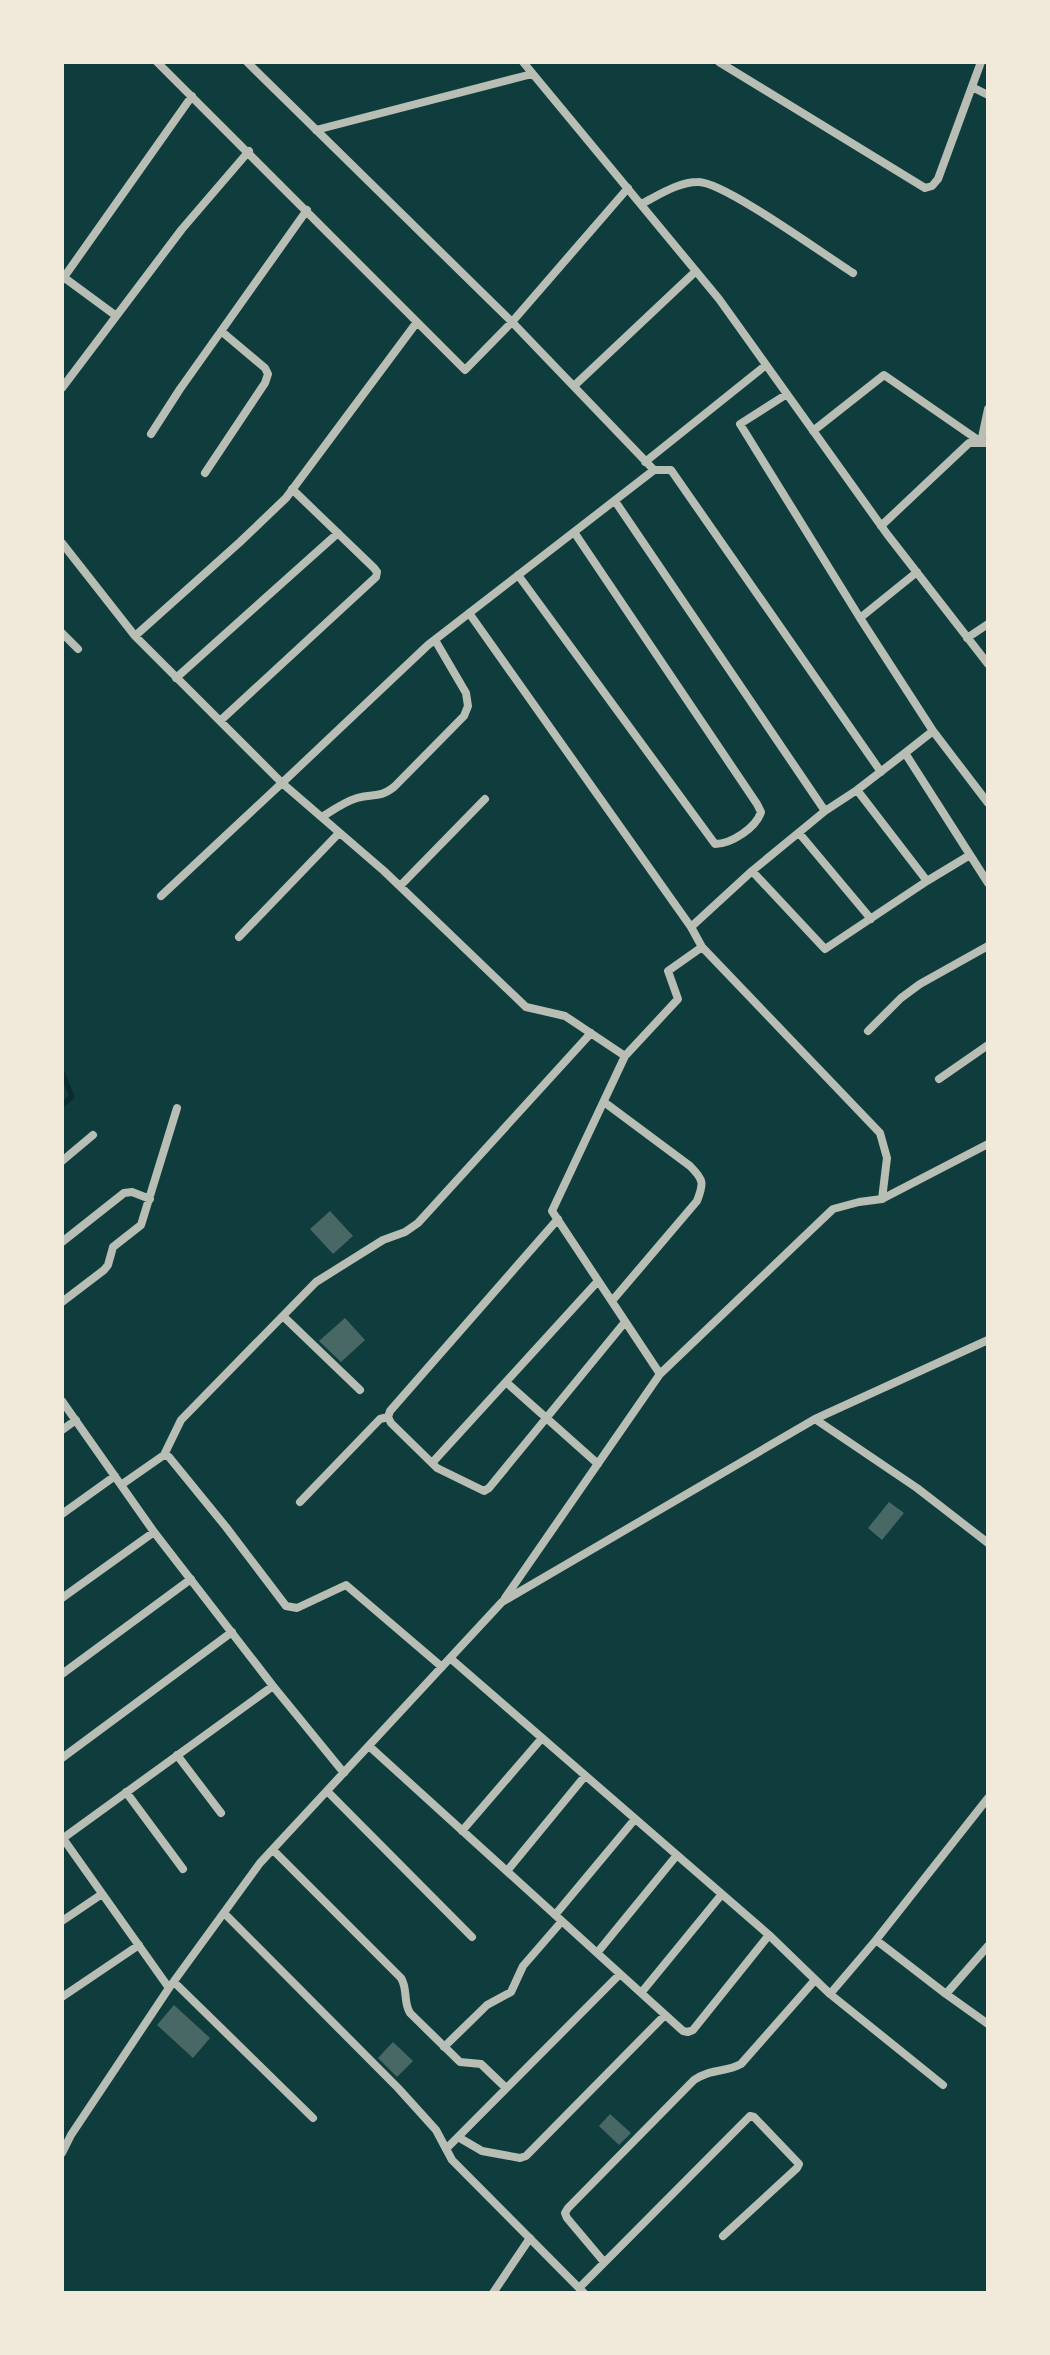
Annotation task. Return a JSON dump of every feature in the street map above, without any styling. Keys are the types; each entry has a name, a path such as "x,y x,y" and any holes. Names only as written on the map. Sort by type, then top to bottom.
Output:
{"street":[{"path":"157,62 465,370 512,322 628,188"},
{"path":"247,62 575,385 654,470"},
{"path":"523,62 719,299 881,526 988,664"},
{"path":"719,62 925,188 938,179 981,62"},
{"path":"316,130 532,74"},
{"path":"972,87 988,95"},
{"path":"115,315 63,278 192,96"},
{"path":"62,388 182,229 249,151"},
{"path":"641,204 684,183 703,182 731,194 853,273"},
{"path":"151,434 307,210"},
{"path":"575,385 696,271"},
{"path":"135,636 240,542 292,489 417,322"},
{"path":"205,473 268,374 265,368 221,331"},
{"path":"645,462 766,365"},
{"path":"813,431 884,375 985,442"},
{"path":"787,394 740,424 933,731 988,803"},
{"path":"985,442 988,409"},
{"path":"881,526 969,443 985,442"},
{"path":"161,896 435,640 654,470 671,470 881,772"},
{"path":"220,721 376,577 374,568 292,489"},
{"path":"615,501 825,811"},
{"path":"518,575 715,844 724,844 758,821 761,812 757,804 574,532"},
{"path":"176,678 338,533"},
{"path":"62,543 135,636 176,678 282,783 400,886 526,1007 565,1016 625,1056"},
{"path":"860,618 917,572"},
{"path":"469,613 691,927 702,947 880,1133 887,1158 882,1199"},
{"path":"967,638 988,624"},
{"path":"62,633 78,649"},
{"path":"322,817 344,803 383,795 464,716 468,706 466,693 435,640"},
{"path":"691,927 752,871 825,811 933,731"},
{"path":"905,753 988,883"},
{"path":"857,790 927,881"},
{"path":"400,886 485,799"},
{"path":"239,937 339,833"},
{"path":"799,833 871,919"},
{"path":"752,871 825,949 970,855"},
{"path":"868,1031 920,984 988,946"},
{"path":"660,1374 552,1211 625,1056 678,999 668,971 702,947"},
{"path":"121,1485 164,1455 181,1420 323,1276 418,1223 591,1033"},
{"path":"939,1079 988,1045"},
{"path":"604,1102 690,1166 699,1175 703,1186 697,1201 612,1301"},
{"path":"62,1302 104,1270 113,1247 141,1225 177,1108"},
{"path":"62,1161 93,1135"},
{"path":"62,2153 172,1985 260,1863 502,1602 660,1374 833,1209 882,1199 988,1144"},
{"path":"62,1242 124,1193 132,1192 150,1199"},
{"path":"558,1219 390,1411 388,1417 391,1423 432,1463 484,1491 625,1322"},
{"path":"432,1463 598,1281"},
{"path":"284,1317 360,1390"},
{"path":"502,1602 815,1419 988,1340"},
{"path":"506,1382 598,1464"},
{"path":"62,1401 154,1532 344,1773"},
{"path":"300,1502 380,1419 388,1417"},
{"path":"815,1419 917,1488 988,1543"},
{"path":"62,1430 76,1420"},
{"path":"164,1455 169,1457 226,1527 286,1606 297,1608 346,1585 442,1667"},
{"path":"62,1514 115,1476"},
{"path":"62,1598 154,1532"},
{"path":"62,1674 191,1579"},
{"path":"62,1758 232,1632"},
{"path":"450,1658 769,1935 830,1994 943,2085"},
{"path":"273,1686 62,1838 139,1945 172,1985 313,2118"},
{"path":"462,1831 542,1738"},
{"path":"369,1746 683,2031 693,2030 769,1935"},
{"path":"177,1755 221,1813"},
{"path":"507,1871 585,1776"},
{"path":"327,1791 472,1937"},
{"path":"126,1792 183,1869"},
{"path":"830,1994 988,1798"},
{"path":"444,2047 487,2005 511,1992 523,1966 635,1819"},
{"path":"273,1850 401,1978 407,2010 460,2062 481,2064 506,2088"},
{"path":"597,1953 677,1855"},
{"path":"62,1921 102,1894"},
{"path":"641,1993 722,1894"},
{"path":"225,1914 398,2088 436,2130 452,2160 582,2290 604,2262 750,2116 799,2164 723,2236"},
{"path":"876,1940 988,2024"},
{"path":"62,1997 139,1945"},
{"path":"946,1994 988,1946"},
{"path":"446,2149 620,1974"},
{"path":"604,2262 567,2218 565,2213 568,2208 694,2080 705,2072 741,2064 815,1980"},
{"path":"458,2137 482,2151 520,2158 526,2156 665,2015"},
{"path":"493,2293 530,2238"}],"building":[{"path":"330,1211 353,1236 333,1254 310,1229"},
{"path":"345,1318 365,1340 341,1362 319,1341"},
{"path":"889,1502 904,1513 882,1540 868,1528"},
{"path":"174,2005 210,2038 193,2058 157,2025"},
{"path":"393,2042 413,2061 397,2077 378,2058"},
{"path":"610,2114 631,2133 619,2145 599,2126"}],"waterway":[{"path":"62,1072 72,1097 62,1105"}]}
